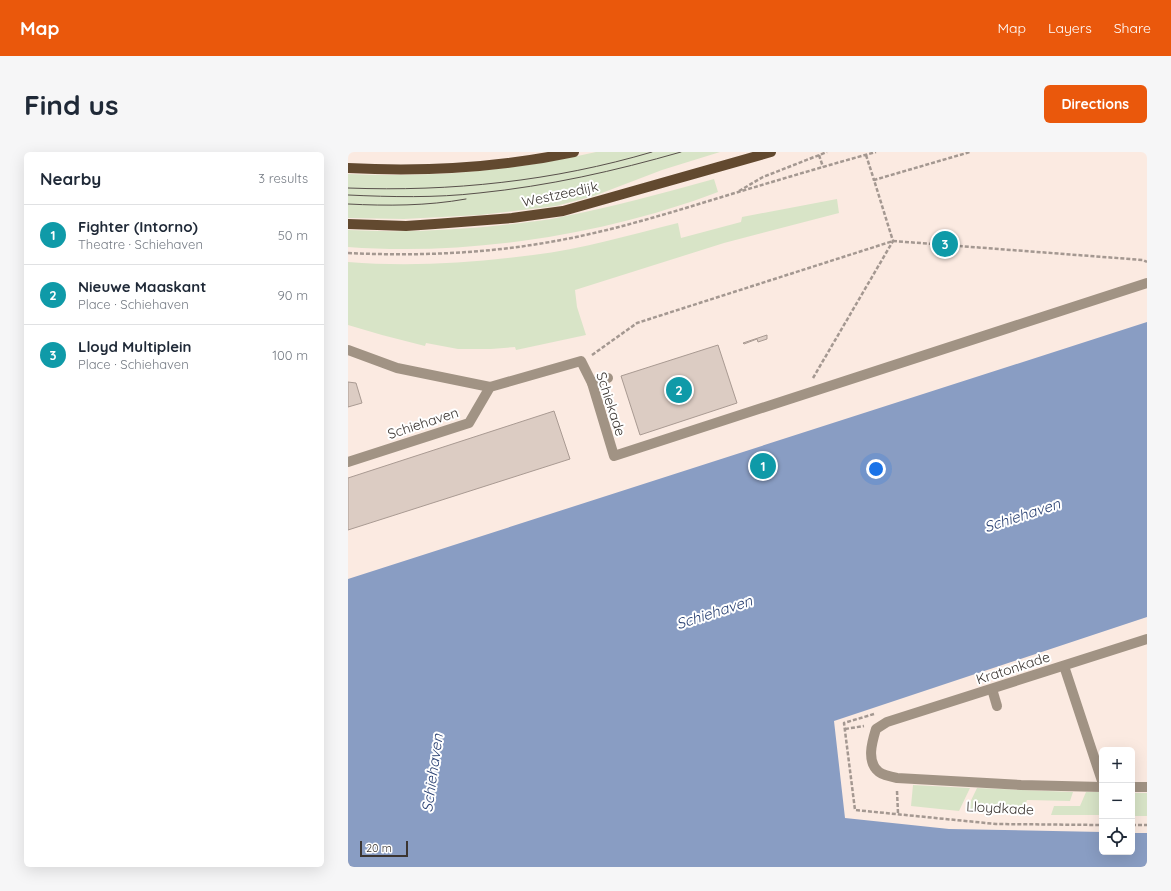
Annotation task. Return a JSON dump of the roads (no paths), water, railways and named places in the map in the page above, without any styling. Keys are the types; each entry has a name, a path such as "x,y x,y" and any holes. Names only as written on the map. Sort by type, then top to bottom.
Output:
{"main road":[{"path":"348,168 390,170 451,169 515,163 574,152"},
{"name":"Westzeedijk","path":"348,224 398,226 435,224 550,213 613,197 771,152"}],"street":[{"name":"Schiekade","path":"490,387 581,361 592,383 614,456 1147,283"},
{"path":"348,350 397,368 490,387"},
{"path":"592,383 608,378"},
{"name":"Schiehaven","path":"348,462 469,423 490,387"},
{"name":"Kratonkade","path":"876,729 888,722 1147,639"},
{"path":"1064,666 1099,772"},
{"path":"992,689 997,706"},
{"name":"Lloydkade","path":"876,729 872,744 871,758 874,767 880,773 897,778 1021,785 1099,787"},
{"path":"1135,787 1147,787"}],"water":[{"path":"1147,322 1147,617 834,721 845,818 949,829 1099,832 1099,855 1135,855 1135,833 1147,833 1147,867 348,867 348,579"}],"tram line":[{"path":"348,188 425,188 502,182 578,170 652,152"},
{"path":"348,195 397,197 463,195 505,190 581,177 681,152"},
{"path":"348,204 407,205 466,199"}],"place":[{"name":"Lloyd Multiplein","path":"945,244"},
{"name":"Nieuwe Maaskant","path":"679,390"},
{"name":"Fighter (Intorno)","path":"763,466"}]}
